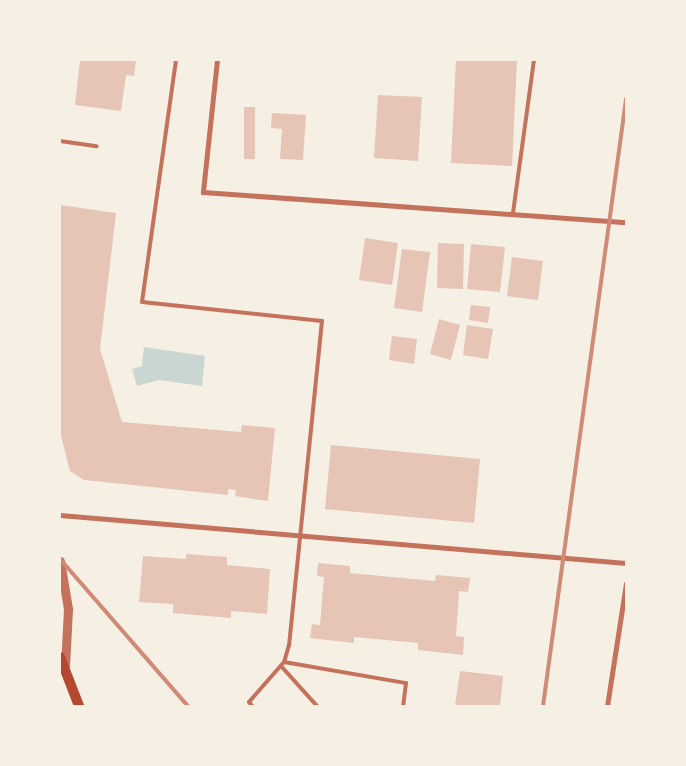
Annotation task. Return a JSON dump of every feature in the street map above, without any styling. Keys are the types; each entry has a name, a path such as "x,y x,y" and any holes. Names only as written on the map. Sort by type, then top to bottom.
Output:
{"main road":[{"path":"63,662 79,706"}],"street":[{"path":"216,60 203,192 626,222"},
{"path":"60,515 626,563"},
{"path":"60,561 68,608 63,662"},
{"path":"607,706 626,583"}],"lane":[{"path":"176,60 142,302 322,321 284,662 249,702 252,706"},
{"path":"513,213 534,60"},
{"path":"60,141 97,146"},
{"path":"284,662 406,684 403,706"},
{"path":"281,666 317,706"}],"shaded area":[{"path":"144,347 205,356 202,386 159,380 137,386 132,369 142,366"}],"building":[{"path":"80,60 136,60 134,76 126,75 121,111 75,105"},
{"path":"456,60 517,60 512,166 451,163"},
{"path":"378,95 422,97 418,161 374,158"},
{"path":"244,107 255,107 255,159 244,159"},
{"path":"272,113 306,115 303,160 280,159 282,129 271,128"},
{"path":"60,205 116,213 100,349 122,422 241,432 242,425 275,428 268,501 235,496 236,490 228,489 228,495 84,480 70,471 60,432"},
{"path":"365,238 398,243 392,285 359,280"},
{"path":"438,243 464,244 463,289 437,288"},
{"path":"471,244 505,247 500,292 467,289"},
{"path":"402,249 430,252 422,312 394,308"},
{"path":"512,257 543,261 538,300 507,296"},
{"path":"471,305 490,307 488,323 469,320"},
{"path":"439,319 460,325 451,360 430,354"},
{"path":"467,325 493,329 488,359 463,355"},
{"path":"392,336 417,339 414,364 389,360"},
{"path":"331,445 480,459 474,523 325,509"},
{"path":"186,554 227,557 227,565 270,569 267,614 231,611 231,618 173,613 173,604 139,602 143,556 186,559"},
{"path":"318,563 350,566 350,573 435,581 436,575 470,578 468,592 459,591 456,636 464,637 463,655 418,650 418,643 354,637 354,643 310,638 312,624 320,625 324,577 317,576"},
{"path":"460,671 503,676 500,706 455,706"}],"railway":[{"path":"543,706 626,99"},
{"path":"60,559 188,706"}]}
